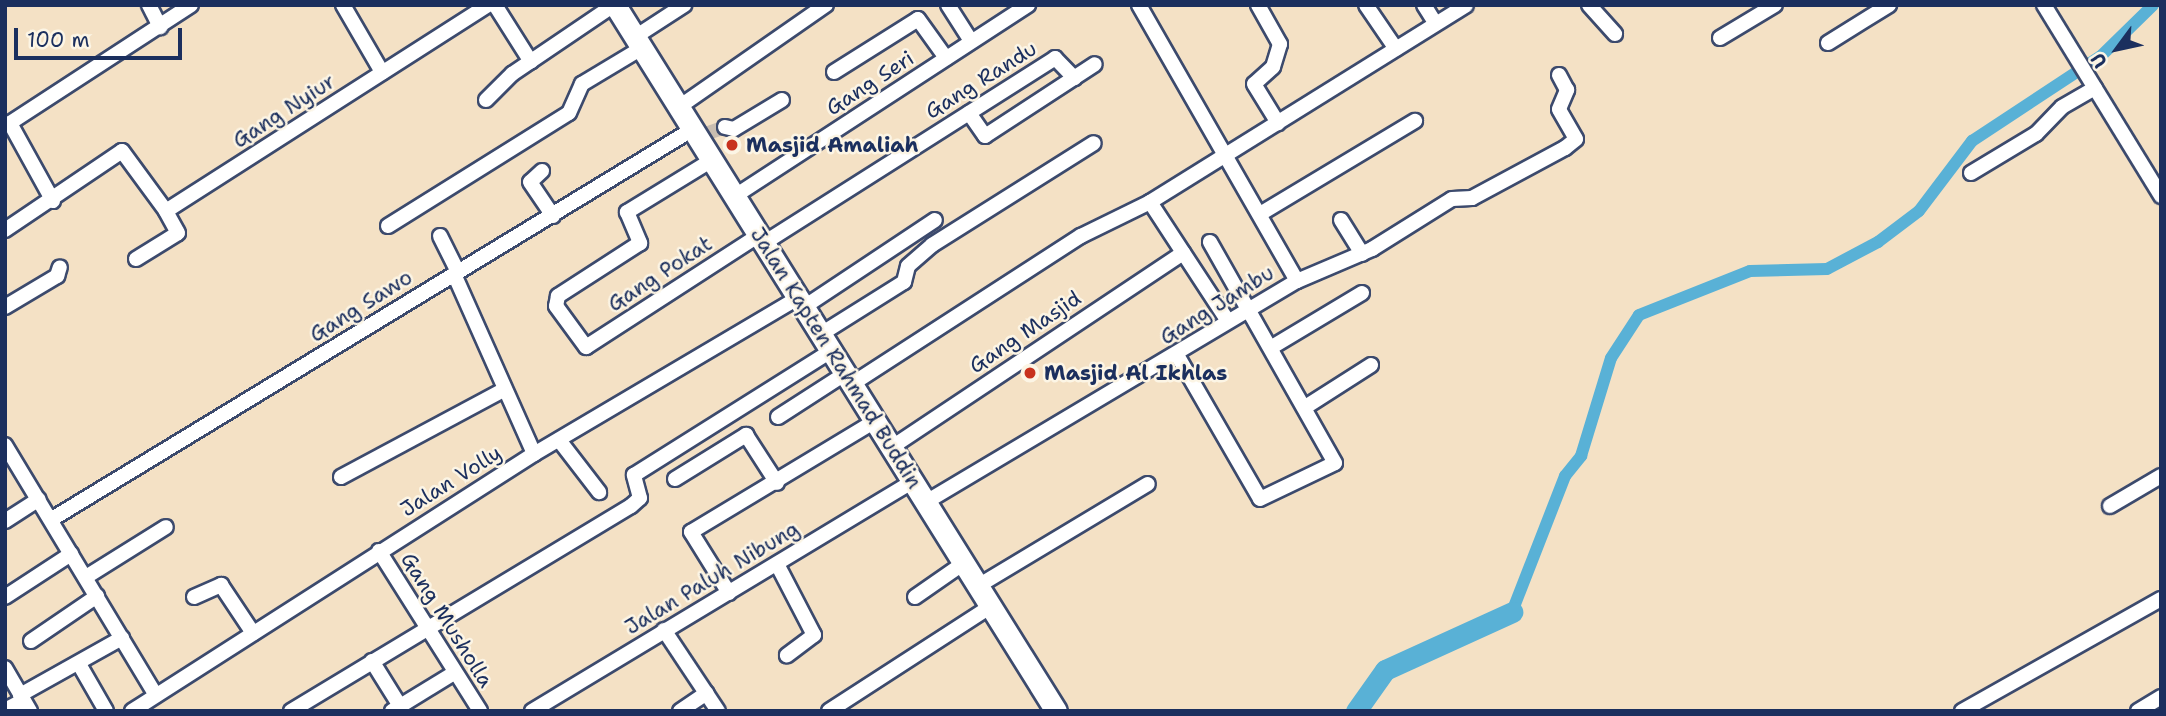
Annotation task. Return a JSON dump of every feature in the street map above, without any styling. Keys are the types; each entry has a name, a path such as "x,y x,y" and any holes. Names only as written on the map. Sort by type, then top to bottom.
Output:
{"main road":[{"name":"Jalan Kapten Rahmad Buddin","path":"615,5 679,107 700,134 712,160 1056,711"}],"street":[{"path":"149,5 160,27"},
{"path":"53,201 11,145 9,128 13,120 191,5"},
{"path":"343,5 382,72"},
{"name":"Gang Nyiur","path":"166,211 488,5"},
{"path":"495,5 531,62"},
{"path":"486,100 531,62 615,5"},
{"path":"388,226 569,113 582,84 684,5"},
{"path":"679,107 826,5"},
{"path":"948,5 971,41"},
{"name":"Gang Seri","path":"735,196 946,58 1011,10 1028,5"},
{"name":"Gang Jambu","path":"926,502 1177,355 1228,321 1297,281 1228,154 1139,5"},
{"path":"1258,5 1280,44 1273,67 1254,84 1278,123"},
{"path":"1366,5 1396,49"},
{"path":"1424,5 1436,24"},
{"path":"1589,5 1615,34"},
{"path":"1720,38 1775,5"},
{"path":"1828,43 1889,5"},
{"path":"2044,5 2161,196"},
{"path":"778,417 849,379 1081,236 1150,202 1436,24 1458,7"},
{"path":"834,72 918,19 946,58"},
{"name":"Gang Randu","path":"762,239 1055,58 1074,78"},
{"path":"969,113 985,136 1095,64"},
{"path":"1297,281 1362,254 1452,198 1472,198 1574,141 1559,109 1567,90 1559,75"},
{"path":"1971,173 2036,134 2062,107 2093,85"},
{"path":"725,127 734,129 782,100"},
{"path":"1260,214 1415,121"},
{"name":"Gang Sawo","path":"52,519 456,273 700,134"},
{"path":"291,711 631,506 640,498 634,475 826,342 904,282 908,266 932,245 1094,143"},
{"path":"5,230 53,201 122,151 166,211 177,233 136,259"},
{"name":"Gang Pokat","path":"712,160 627,212 640,243 556,298 584,347 762,239"},
{"path":"542,171 530,182 553,216"},
{"path":"1150,202 1228,321"},
{"name":"Jalan Volly","path":"132,711 534,454 801,303 935,220"},
{"path":"1340,220 1362,254"},
{"path":"440,236 503,390 534,454"},
{"path":"1177,355 1260,499 1335,463 1307,406 1210,242"},
{"name":"Gang Masjid","path":"892,447 1183,253"},
{"path":"5,307 57,276 60,267"},
{"path":"1272,347 1362,293"},
{"path":"1307,406 1371,365"},
{"path":"341,477 503,390"},
{"path":"727,594 691,532 778,483 875,421"},
{"path":"675,479 746,435 778,483"},
{"path":"559,440 599,492"},
{"path":"5,445 156,695"},
{"path":"2110,506 2161,476"},
{"name":"Jalan Paluh Nibung","path":"532,711 913,481"},
{"path":"978,586 1148,484"},
{"path":"5,522 39,499"},
{"path":"86,577 166,527"},
{"name":"Gang Musholla","path":"379,551 480,711"},
{"path":"5,597 71,554"},
{"path":"915,597 964,563"},
{"path":"777,564 814,635 787,656"},
{"path":"194,597 221,585 253,632"},
{"path":"31,641 97,596"},
{"path":"1962,711 2161,599"},
{"path":"829,711 990,606"},
{"path":"664,630 718,711"},
{"path":"5,710 25,702 122,638"},
{"path":"372,661 396,708 454,673"},
{"path":"79,664 106,711"},
{"path":"5,668 25,702"},
{"path":"680,711 707,693"},
{"path":"2138,711 2161,697"}],"waterway":[{"path":"1512,612 1565,476 1581,456 1611,358 1639,315 1750,271 1827,269 1878,242 1919,211 1972,141 2101,56 2153,5"},
{"path":"1356,711 1385,670 1512,612"}],"tunnel":[{"path":"708,133 725,127"}],"place":[{"name":"Masjid Amaliah","path":"732,145"},
{"name":"Masjid Al Ikhlas","path":"1030,373"}]}
